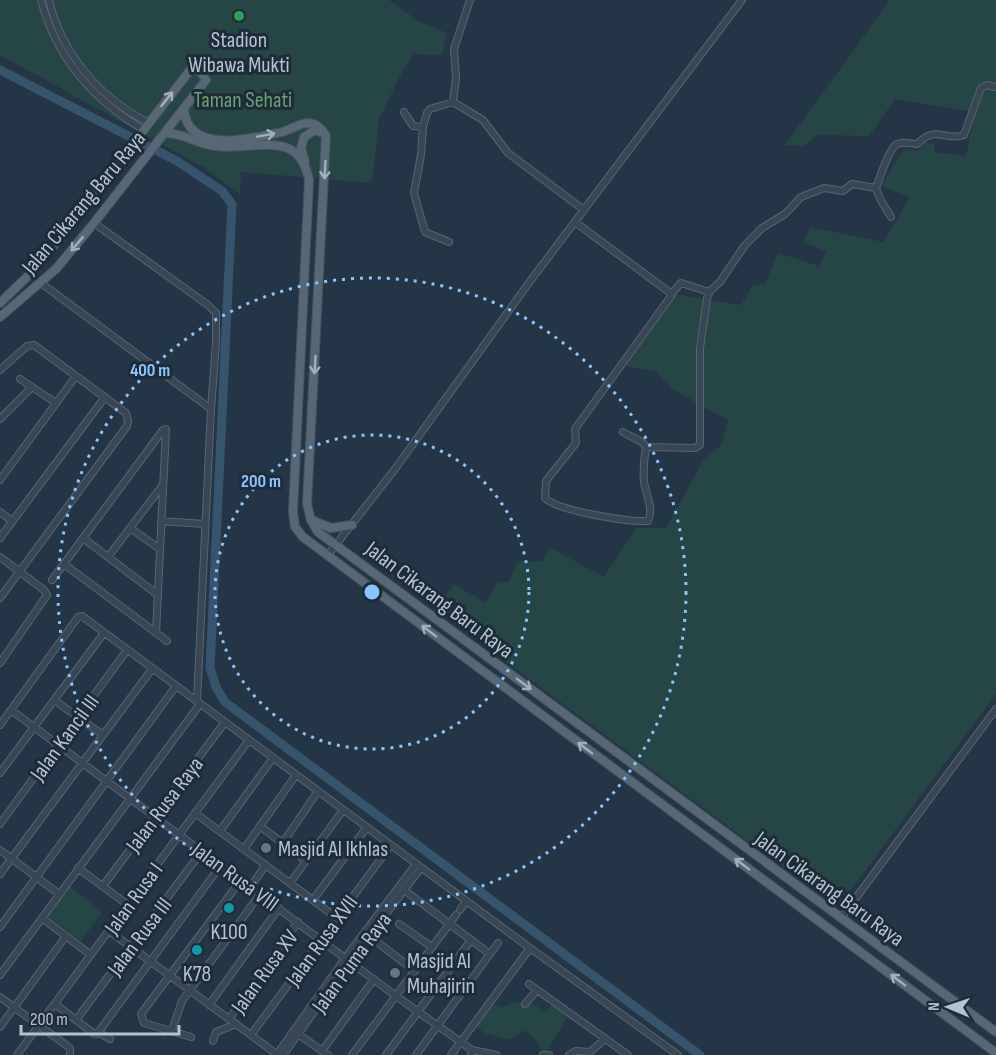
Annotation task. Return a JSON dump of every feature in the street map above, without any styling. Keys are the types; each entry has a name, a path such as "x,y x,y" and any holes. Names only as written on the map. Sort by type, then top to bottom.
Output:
{"main road":[{"name":"Jalan Cikarang Baru Raya","path":"0,303 30,274 60,239 191,69 196,70 206,80 94,223 41,283 0,317"},
{"path":"184,109 186,124 203,138 244,139 284,132 308,123 319,126 326,136 307,504 310,520 331,528 352,525"},
{"path":"307,168 301,148 304,137 315,130 326,136"},
{"name":"Jalan Cikarang Baru Raya","path":"163,136 184,135 197,143 223,147 277,144 286,146 294,152 307,168 309,180 293,513 295,527 303,537 996,1053"},
{"name":"Jalan Cikarang Baru Raya","path":"310,520 318,532 996,1032"},
{"path":"686,823 694,810"}],"street":[{"name":"Jalan Cikarang Baru Raya","path":"41,0 59,48 82,80 110,108 145,128"},
{"name":"Jalan Cikarang Baru Raya","path":"48,0 66,44 85,73 145,128"},
{"path":"453,102 456,78 454,49 470,0"},
{"path":"327,556 574,222 742,0"},
{"path":"891,217 879,199 876,188 890,152 896,145 904,142 917,144 926,135 964,135 981,88 987,85 996,87"},
{"path":"449,242 425,232 414,198 423,127 427,113 430,109 453,102 483,120 508,153 585,210"},
{"path":"404,112 413,126 423,127"},
{"path":"646,447 694,448 700,445 700,348 709,292 720,282 744,245 762,228 785,214 801,197 828,188 843,191 852,184 876,188"},
{"path":"574,222 671,294"},
{"path":"0,975 198,703 197,683 216,313 94,223"},
{"path":"41,283 211,409"},
{"path":"623,432 643,442 646,447 644,462 646,495 651,517 648,521 591,514 557,506 545,498 546,481 576,443 575,429 671,294 681,283 709,292"},
{"path":"0,370 32,344 126,413 128,420 127,426 0,598"},
{"path":"0,480 76,376"},
{"path":"20,379 56,404"},
{"path":"0,419 32,387"},
{"path":"0,537 105,397"},
{"path":"52,580 165,429 167,432 156,633"},
{"path":"108,557 163,485"},
{"path":"0,512 12,521"},
{"path":"161,521 205,524"},
{"path":"130,528 160,549"},
{"path":"83,538 158,595"},
{"path":"0,557 44,590 47,596 0,663"},
{"path":"64,564 167,641"},
{"path":"0,725 79,616 676,1055"},
{"path":"0,773 104,633"},
{"name":"Jalan Kancil III","path":"0,824 127,650"},
{"path":"0,874 152,669"},
{"path":"186,693 197,683"},
{"path":"0,927 176,686"},
{"path":"54,700 103,735"},
{"path":"841,918 996,709"},
{"name":"Jalan Rusa VIII","path":"11,710 396,996 461,1041 472,1053"},
{"name":"Jalan Rusa Raya","path":"103,886 225,722"},
{"name":"Jalan Rusa I","path":"17,1055 249,740"},
{"path":"220,831 273,758"},
{"path":"244,849 296,775"},
{"path":"282,844 318,791"},
{"path":"290,883 343,810"},
{"path":"195,813 337,918"},
{"path":"260,826 306,861"},
{"path":"313,900 367,827"},
{"name":"Jalan Rusa XVII","path":"251,1035 391,845"},
{"path":"0,850 59,894"},
{"name":"Jalan Rusa III","path":"76,1020 202,851"},
{"path":"98,1032 221,865"},
{"path":"250,886 266,865"},
{"path":"348,959 419,866"},
{"name":"Jalan Puma Raya","path":"279,1055 280,1050 348,959 386,915 419,866"},
{"path":"78,868 128,905"},
{"path":"191,1037 144,1023 141,1017 148,1004 241,880"},
{"path":"404,890 490,954"},
{"path":"172,1030 180,1005 189,990 260,894"},
{"path":"352,1055 466,901"},
{"path":"209,1005 279,908"},
{"path":"386,915 432,947"},
{"path":"42,918 91,955"},
{"name":"Jalan Rusa XV","path":"229,1019 298,922"},
{"path":"109,931 279,1055"},
{"path":"0,1027 66,936"},
{"path":"369,936 415,971"},
{"path":"386,1055 471,940"},
{"path":"416,1055 498,943"},
{"path":"451,1055 530,948"},
{"name":"Jalan Puma Raya","path":"279,1055 284,1053 298,1034 348,959"},
{"path":"298,1034 325,1053 374,979"},
{"path":"528,984 628,1055"},
{"path":"525,1004 537,990"},
{"path":"0,997 70,1048 70,1055"},
{"path":"55,1004 93,1033 98,1032 110,1039"},
{"path":"213,1041 216,1032 236,1024"},
{"path":"569,1055 576,1051 589,1054 605,1039"},
{"path":"472,1053 496,1055"},
{"path":"543,1055 549,1055"}],"green space":[{"name":"Taman Sehati","path":"0,0 389,0 420,22 447,33 442,55 414,54 401,74 379,119 372,183 241,172 240,195 205,168 0,55"},
{"path":"890,0 996,0 996,694 842,902 830,902 435,609 454,584 486,603 496,584 509,581 518,561 542,562 549,547 604,577 636,528 666,528 704,459 721,445 728,420 672,389 655,371 620,365 674,294 741,305 753,285 765,284 778,253 819,266 826,251 803,242 810,227 883,242 910,197 881,186 904,149 919,151 922,142 934,144 934,152 966,156 975,112 895,99 869,136 817,135 804,146 785,145"},
{"path":"68,885 102,912 81,941 48,917"},
{"path":"515,1002 535,1005 546,1012 552,1005 568,1016 544,1055 537,1041 525,1030 510,1040 485,1033 474,1026 491,1004 503,1007"}],"waterway":[{"path":"0,70 177,161 222,191 232,204 210,668 216,687 225,702 700,1055"}],"place":[{"name":"Stadion Wibawa Mukti","path":"239,16"},
{"name":"Masjid Al Ikhlas","path":"266,848"},
{"name":"K100","path":"229,908"},
{"name":"K78","path":"197,950"},
{"name":"Masjid Al Muhajirin","path":"395,973"}]}
